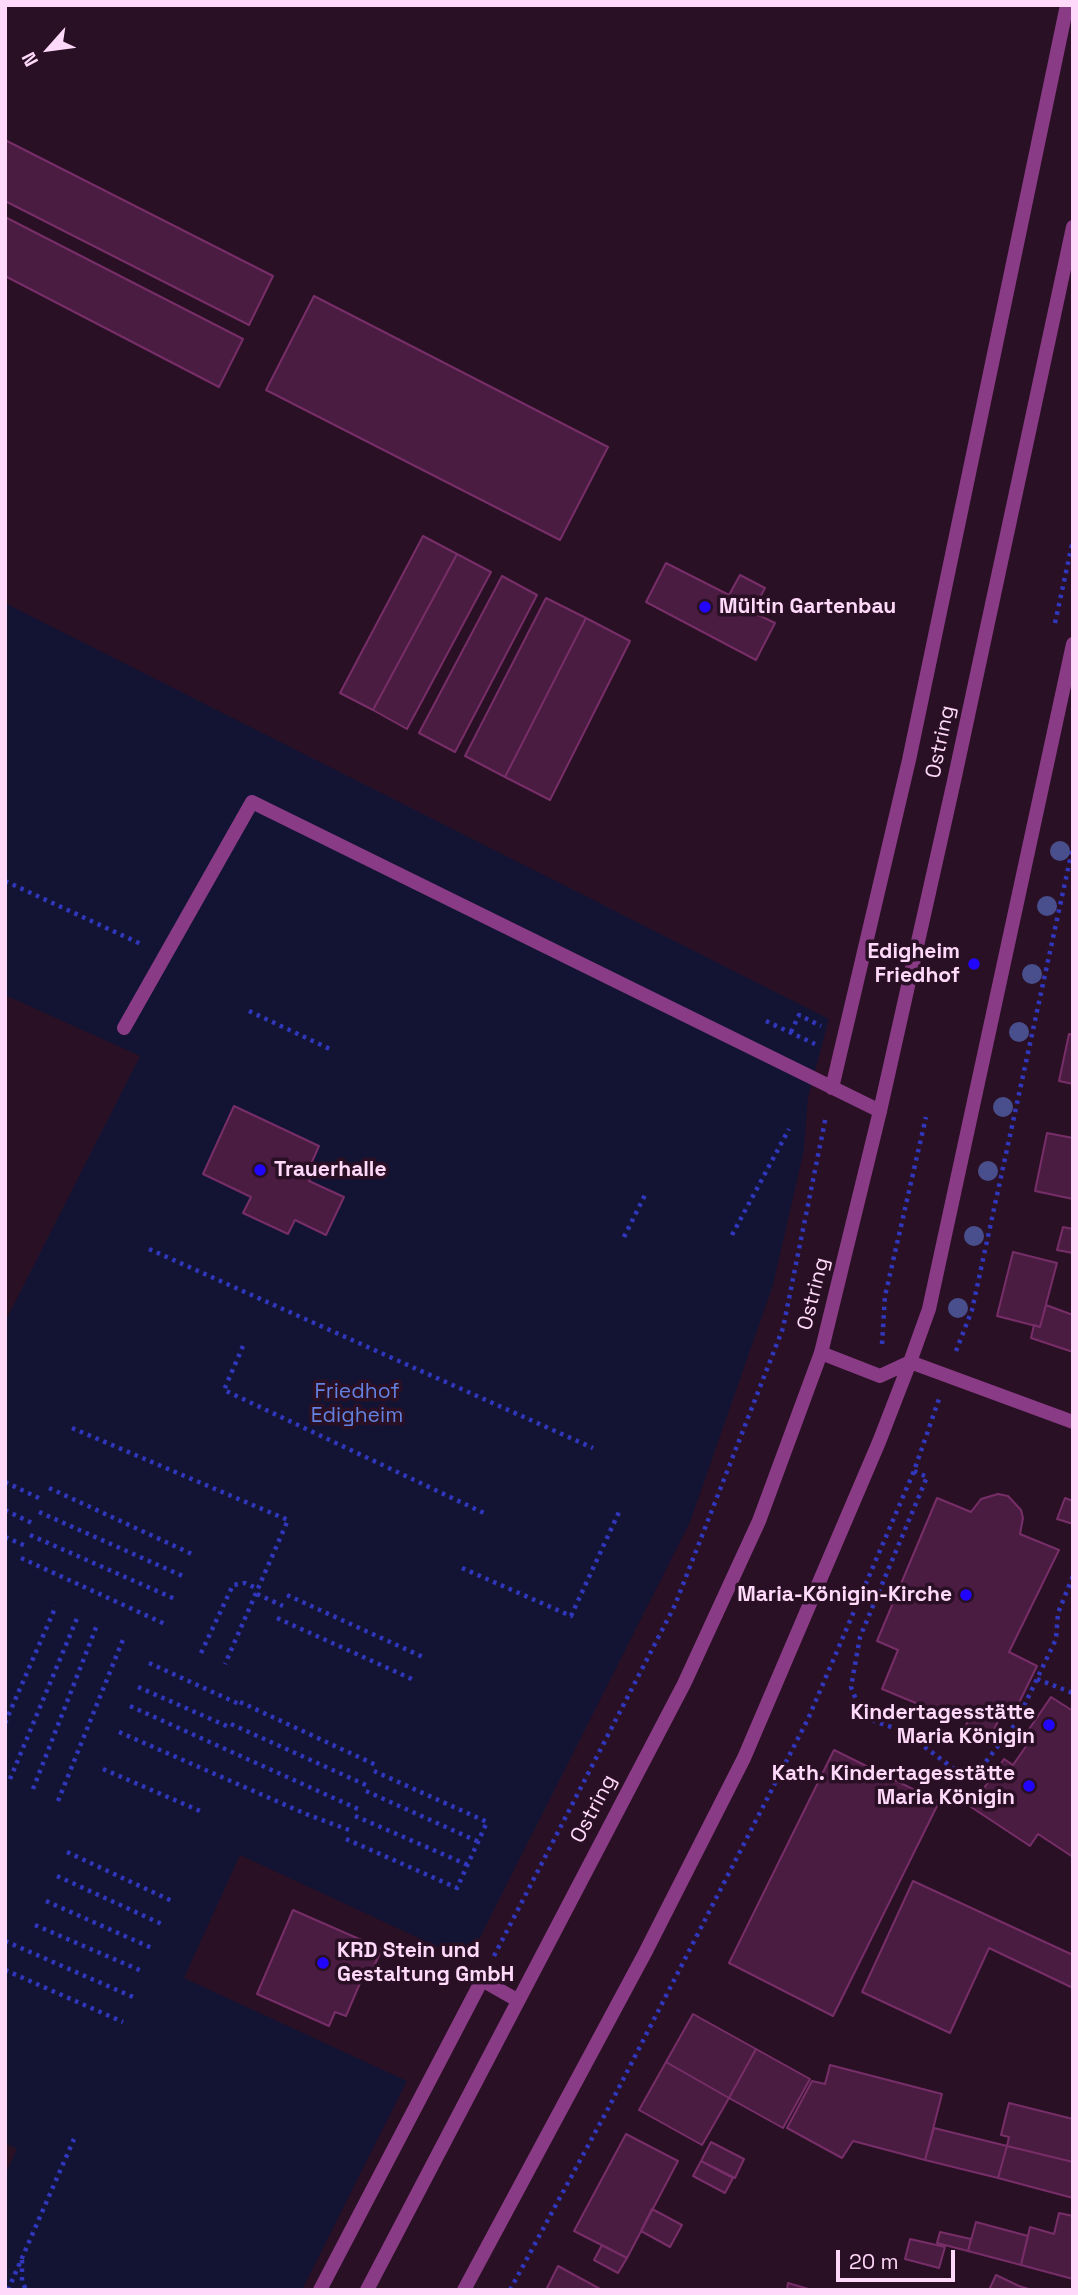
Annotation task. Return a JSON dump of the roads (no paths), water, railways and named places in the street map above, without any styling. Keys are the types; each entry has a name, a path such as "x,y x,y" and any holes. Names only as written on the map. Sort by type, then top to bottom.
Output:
{"street":[{"path":"832,1087 909,761 1067,5"},
{"name":"Ostring","path":"367,2290 684,1684 759,1521 821,1353 880,1111 954,781 1073,227"},
{"path":"464,2290 645,1953 744,1758 874,1455 910,1362 929,1309 1073,643"},
{"path":"124,1028 252,802 880,1111"},
{"path":"821,1353 880,1376 910,1362 1073,1422"},
{"path":"320,2290 482,1980 517,2000"}],"place":[{"name":"Mültin Gartenbau","path":"705,607"},
{"name":"Edigheim Friedhof","path":"974,964"},
{"name":"Trauerhalle","path":"260,1170"},
{"name":"Maria-Königin-Kirche","path":"966,1595"},
{"name":"Kindertagesstätte Maria Königin","path":"1049,1725"},
{"name":"Kath. Kindertagesstätte Maria Königin","path":"1029,1786"},
{"name":"KRD Stein und Gestaltung GmbH","path":"323,1963"}],"park label":[{"name":"Friedhof Edigheim","path":"357,1404"}]}
